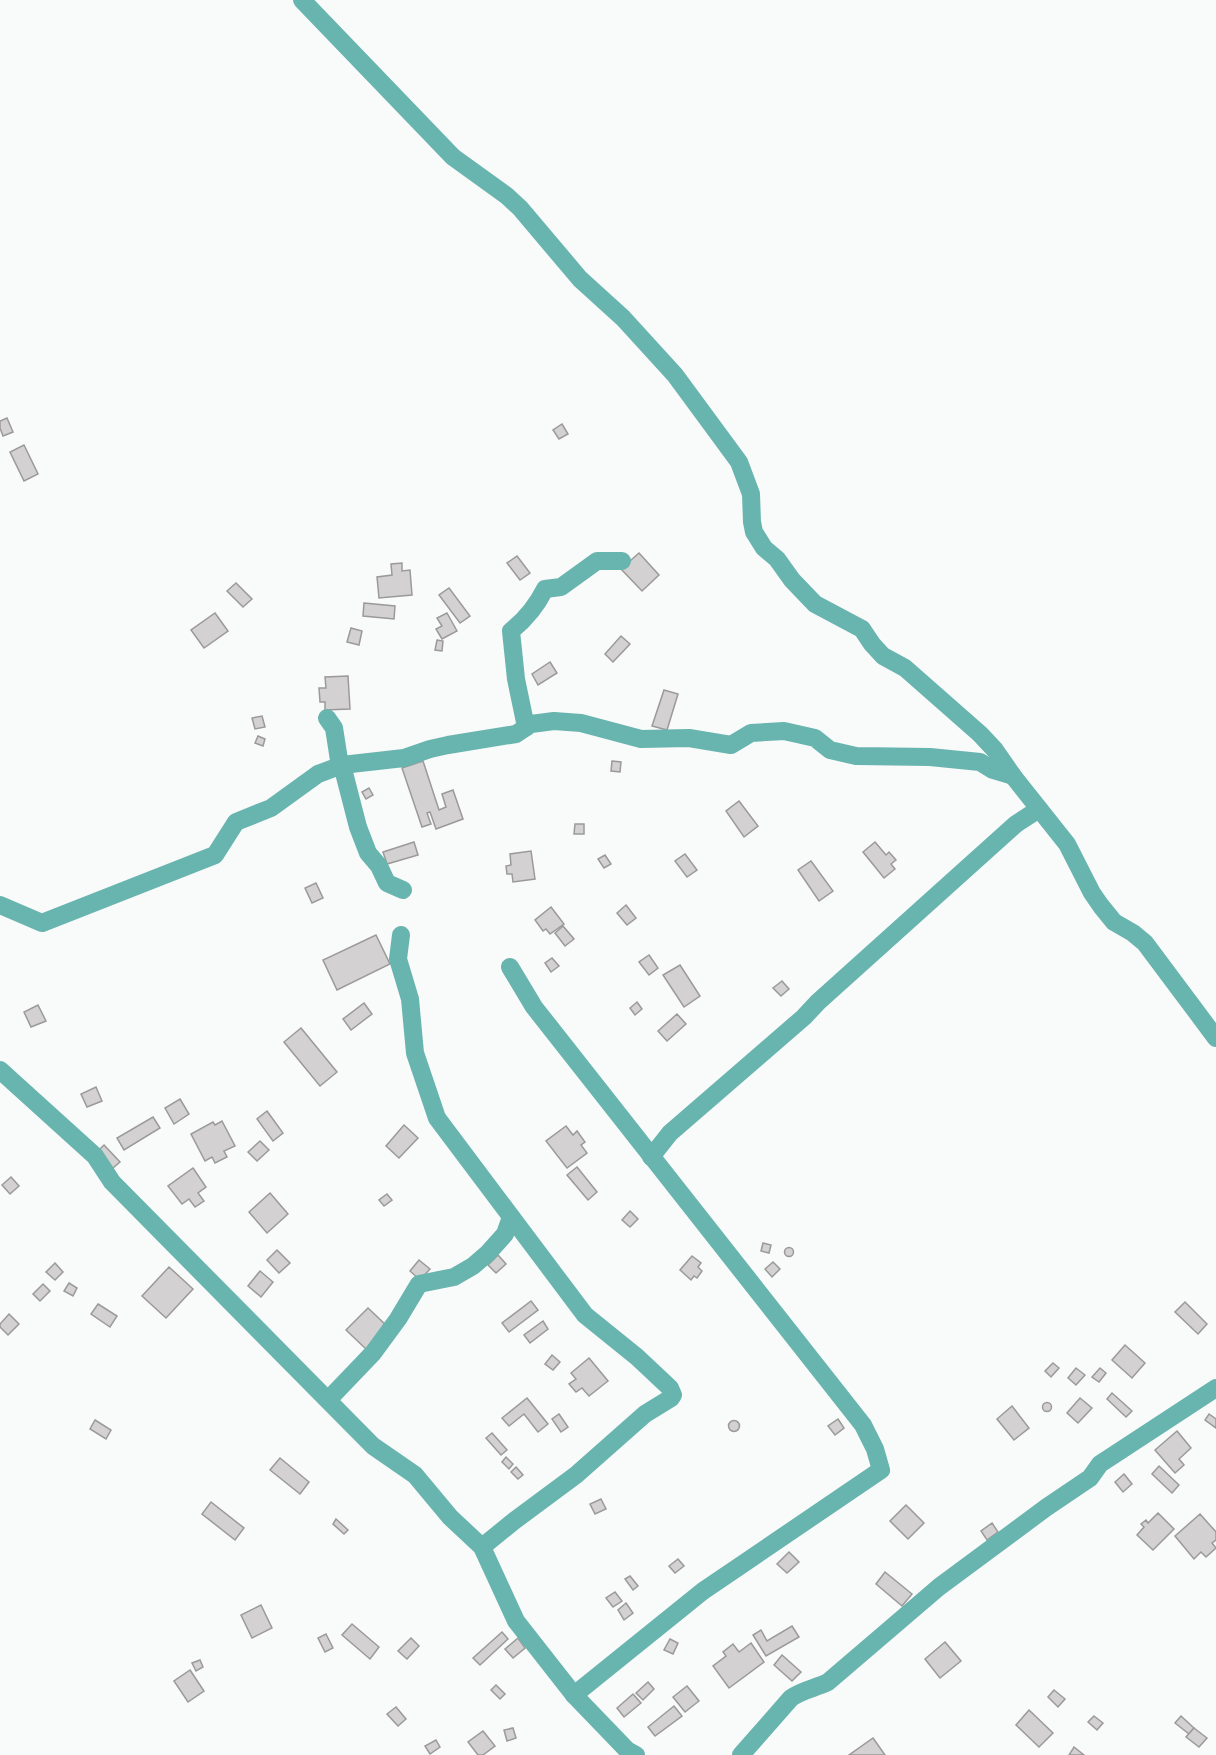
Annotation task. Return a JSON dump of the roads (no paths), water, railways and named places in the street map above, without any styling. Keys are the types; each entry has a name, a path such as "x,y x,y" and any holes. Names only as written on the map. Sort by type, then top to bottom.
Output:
{"street":[{"path":"302,0 453,157 520,208 580,279 623,318 675,375 738,462 751,494 754,532 764,548 815,604 862,629 883,656 904,668 980,734 995,750 1067,844 1101,906 1114,922 1134,933 1144,943 1216,1038"},
{"path":"526,727 516,679 510,631 523,622 537,605 545,589 561,587 597,561 622,561"},
{"path":"327,718 334,728 339,760 358,827 368,853 387,883 404,890"},
{"path":"0,905 42,923 215,855 236,822 271,808 318,774 342,765 404,758 448,745 516,734 531,724 581,723 640,739 689,738 731,745 751,733 784,731 815,738 830,750 856,756 930,757 980,762 993,770 1013,776"},
{"path":"651,1157 670,1133 804,1017 1016,824 1039,808"},
{"path":"401,935 398,959 410,999 415,1053 437,1118 585,1315 637,1357 670,1388 673,1395 645,1414 576,1475 482,1547"},
{"path":"510,967 534,1007 863,1425 875,1449 881,1470 703,1591 574,1695"},
{"path":"0,1070 95,1156 112,1182 373,1446 415,1475 450,1517 482,1547 516,1621 574,1695 627,1750 636,1755"},
{"path":"328,1400 373,1353 398,1319 419,1284 454,1277 473,1266 505,1234 511,1217"},
{"path":"741,1755 791,1698 800,1692 828,1682 939,1587 1090,1478 1100,1464 1216,1388"}]}
